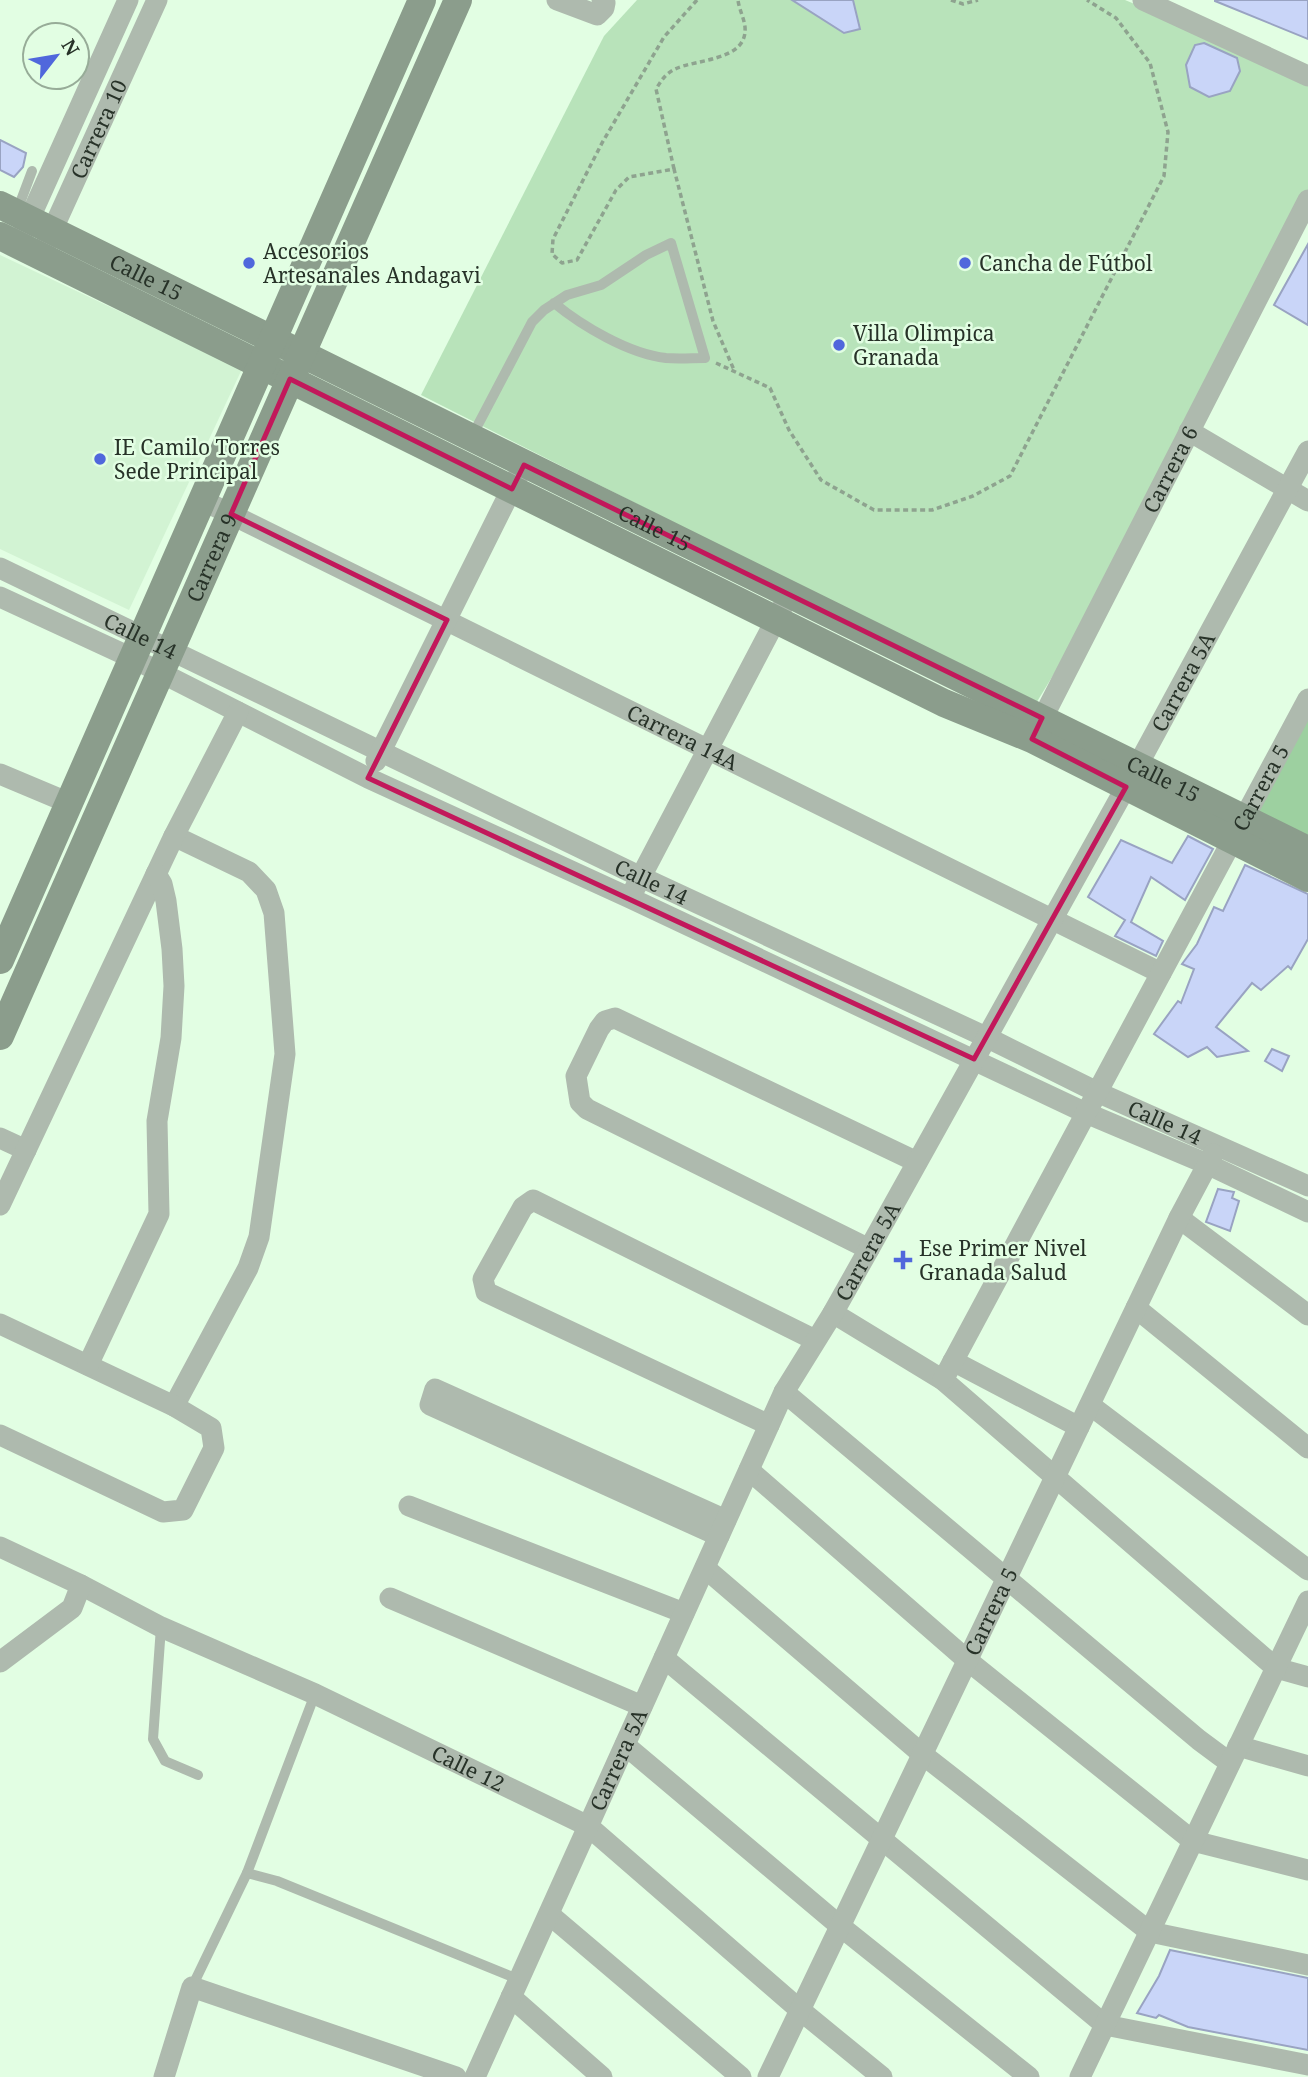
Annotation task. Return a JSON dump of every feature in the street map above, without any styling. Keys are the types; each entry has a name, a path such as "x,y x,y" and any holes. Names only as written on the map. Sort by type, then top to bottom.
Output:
{"street":[{"name":"Carrera 10","path":"19,246 34,172 128,0"},
{"name":"Carrera 10","path":"24,217 157,0"},
{"name":"Carrera 9","path":"0,960 422,0"},
{"name":"Carrera 9","path":"0,1036 458,0"},
{"path":"557,0 597,15 604,8 605,3 602,0"},
{"path":"1143,0 1308,76"},
{"name":"Carrera 6","path":"1037,729 1308,200"},
{"name":"Calle 15","path":"24,217 267,353"},
{"name":"Calle 15","path":"19,246 267,353 782,608 956,678 1037,729 1238,829 1308,878"},
{"name":"Calle 15","path":"296,367 471,438 518,477"},
{"path":"1189,431 1308,501"},
{"name":"Carrera 5A","path":"475,2077 784,1392 869,1249 1308,451"},
{"path":"368,778 518,477"},
{"name":"Carrera 14A","path":"202,500 1161,973"},
{"name":"Calle 14","path":"0,568 166,661 382,750 641,877 986,1037 1097,1092 1308,1212"},
{"name":"Calle 14","path":"0,597 138,647"},
{"path":"630,898 782,608"},
{"name":"Calle 14","path":"166,661 238,712 368,778 1086,1113 1308,1186"},
{"name":"Carrera 5","path":"948,1371 1308,699"},
{"path":"0,1205 7,1173 26,1150 174,836 238,712"},
{"path":"0,774 69,803"},
{"name":"Calle 15","path":"1238,829 1308,850"},
{"path":"174,836 249,872 266,890 274,913 285,1054 260,1237 248,1268 174,1406"},
{"path":"88,1366 159,1214 157,1121 171,1038 174,986 173,949 166,901 162,884 156,874"},
{"path":"869,1249 587,1109 580,1102 576,1076 592,1040 605,1021 615,1018 917,1162"},
{"path":"0,1138 26,1150"},
{"name":"Carrera 5","path":"768,2077 1179,1218 1212,1155"},
{"path":"769,1425 486,1292 483,1279 523,1208 533,1200 815,1340"},
{"path":"1179,1218 1308,1315"},
{"path":"1136,1308 1308,1448"},
{"path":"833,1313 948,1371 1079,1427"},
{"path":"0,1324 174,1406 211,1428 214,1448 183,1510 163,1512 0,1435"},
{"path":"948,1371 1056,1475 1276,1668 1308,1677"},
{"path":"435,1389 722,1528 430,1405 435,1389"},
{"path":"784,1392 1199,1740 1234,1755 1308,1766"},
{"path":"1090,1405 1308,1570"},
{"path":"749,1471 967,1660 1193,1841 1308,1870"},
{"path":"409,1506 684,1613"},
{"name":"Calle 12","path":"0,1548 81,1585 161,1628 315,1694 588,1826 800,2010 882,2077"},
{"path":"705,1568 922,1754 1150,1932 1308,1965"},
{"path":"0,1662 72,1608 81,1585"},
{"path":"390,1598 642,1706"},
{"path":"1080,2077 1308,1601"},
{"path":"664,1658 1105,2025 1308,2065"},
{"path":"625,1745 840,1926 1029,2077"},
{"path":"550,1915 741,2077"},
{"path":"163,2077 192,1987 456,2077"},
{"path":"515,1989 602,2077"}],"lane":[{"path":"471,438 532,322 554,303 566,295 601,285 646,255 671,243 705,358 666,358 630,348 579,321 554,303"},
{"path":"161,1628 153,1739 165,1761 198,1775"},
{"path":"192,1987 247,1872 315,1694"},
{"path":"247,1872 276,1881 515,1989"}],"path":[{"path":"674,169 629,177 617,190 577,260 562,263 552,254 553,239 602,143 664,37 697,0"},
{"path":"735,372 713,321 656,89 663,77 675,69 727,55 741,44 745,29 738,0"},
{"path":"951,0 963,4 978,0"},
{"path":"705,358 771,388 789,430 821,480 874,510 932,510 973,496 1010,475 1164,176 1168,132 1150,63 1115,18 1087,0"}],"highlighted area":[{"path":"290,379 512,489 524,465 1042,718 1032,739 1126,787 974,1059 368,778 447,620 231,514"}],"shaded area":[{"name":"Villa Olimpica Granada","path":"637,0 1125,0 1308,77 1308,198 1117,570 1035,705 421,395 604,36"},
{"name":"IE Camilo Torres Sede Principal","path":"0,255 242,369 129,610 0,549"},
{"path":"1308,714 1308,841 1253,813"}],"building":[{"path":"792,0 853,0 860,29 844,33"},
{"path":"1308,0 1308,39 1215,1"},
{"path":"1204,43 1237,58 1240,71 1230,91 1209,97 1190,87 1186,65 1195,45"},
{"path":"0,140 26,153 23,167 14,177 0,170"},
{"path":"1308,244 1308,325 1274,305"},
{"path":"1188,836 1213,849 1185,900 1151,877 1131,922 1163,941 1156,956 1115,936 1125,920 1088,897 1121,840 1172,863"},
{"path":"1245,865 1308,894 1308,939 1291,969 1288,966 1261,990 1252,983 1216,1027 1248,1051 1217,1057 1207,1047 1188,1057 1154,1034 1178,1001 1181,1003 1194,969 1182,964 1197,944 1214,907 1223,911"},
{"path":"1272,1049 1289,1056 1282,1071 1265,1061"},
{"path":"1218,1189 1234,1192 1232,1198 1239,1201 1230,1231 1206,1222"},
{"path":"1170,1950 1308,1978 1308,2050 1188,2027 1159,2015 1156,2018 1137,2013 1159,1976"}],"place":[{"name":"Accesorios Artesanales Andagavi","path":"249,263"},
{"name":"Cancha de Fútbol","path":"965,263"},
{"name":"Villa Olimpica Granada","path":"839,345"},
{"name":"IE Camilo Torres Sede Principal","path":"100,459"},
{"name":"Ese Primer Nivel Granada Salud","path":"903,1260"}]}
